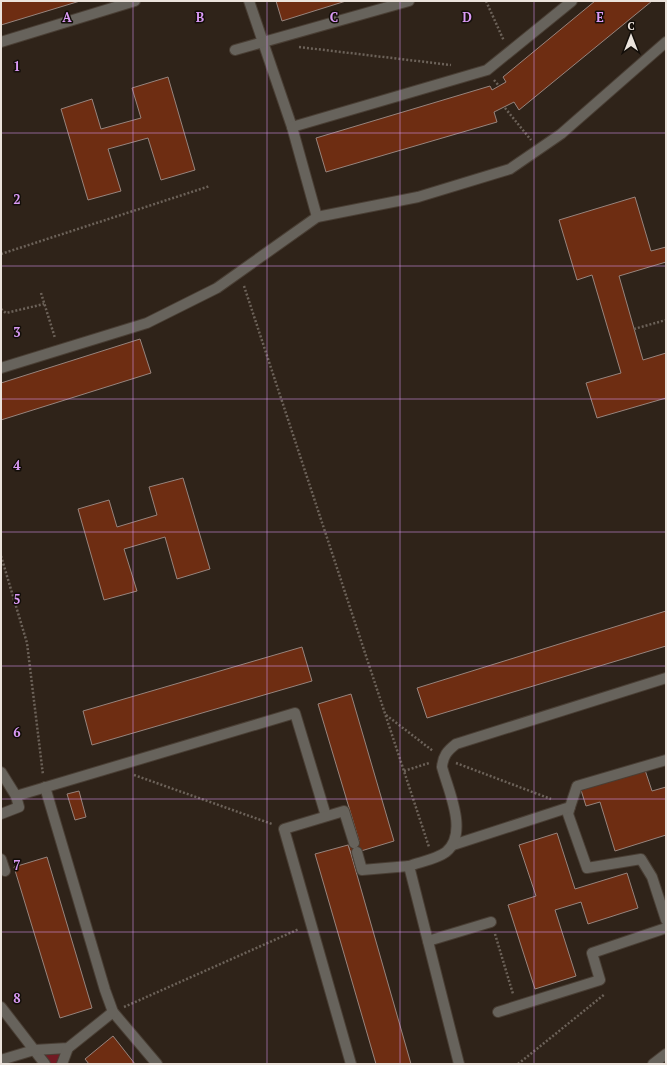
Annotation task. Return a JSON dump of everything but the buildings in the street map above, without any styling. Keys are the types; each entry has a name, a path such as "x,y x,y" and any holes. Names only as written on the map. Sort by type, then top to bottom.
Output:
{"street":[{"path":"1,42 134,1"},
{"path":"249,1 292,127 318,217"},
{"path":"235,50 409,1"},
{"path":"292,127 487,70 572,1"},
{"path":"1,368 147,322 217,288 318,217 418,198 510,169 561,134 666,42"},
{"path":"351,1064 284,829 344,812 362,870 409,866 445,853 453,845 457,834 457,820 442,767 443,758 447,750 456,744 666,678"},
{"path":"16,796 295,713 326,816"},
{"path":"666,760 577,786 568,814 587,868 641,860 652,877 666,920"},
{"path":"1,772 16,796 19,807 1,814"},
{"path":"45,787 105,990 113,1012 157,1064"},
{"path":"453,845 570,807"},
{"path":"1,859 5,871"},
{"path":"409,866 459,1064"},
{"path":"428,941 491,922"},
{"path":"498,1012 600,980 592,953 666,928"},
{"path":"1,1007 45,1064"},
{"path":"62,1064 68,1048 113,1012"},
{"path":"1,1060 34,1050 68,1048"},
{"path":"653,1064 666,1054"}],"path":[{"path":"486,1 509,52"},
{"path":"294,46 456,66"},
{"path":"505,108 540,149"},
{"path":"1,254 210,186"},
{"path":"239,272 432,858"},
{"path":"41,293 59,350"},
{"path":"1,308 6,312 44,304"},
{"path":"634,329 666,320"},
{"path":"1,556 27,643 45,787"},
{"path":"385,715 443,758 570,807"},
{"path":"404,771 443,758"},
{"path":"132,775 284,829"},
{"path":"491,922 516,1006"},
{"path":"113,1012 311,923"},
{"path":"518,1064 605,994 600,980"}],"shaded area":[{"path":"65,1050 60,1064 51,1064 42,1052"}]}
